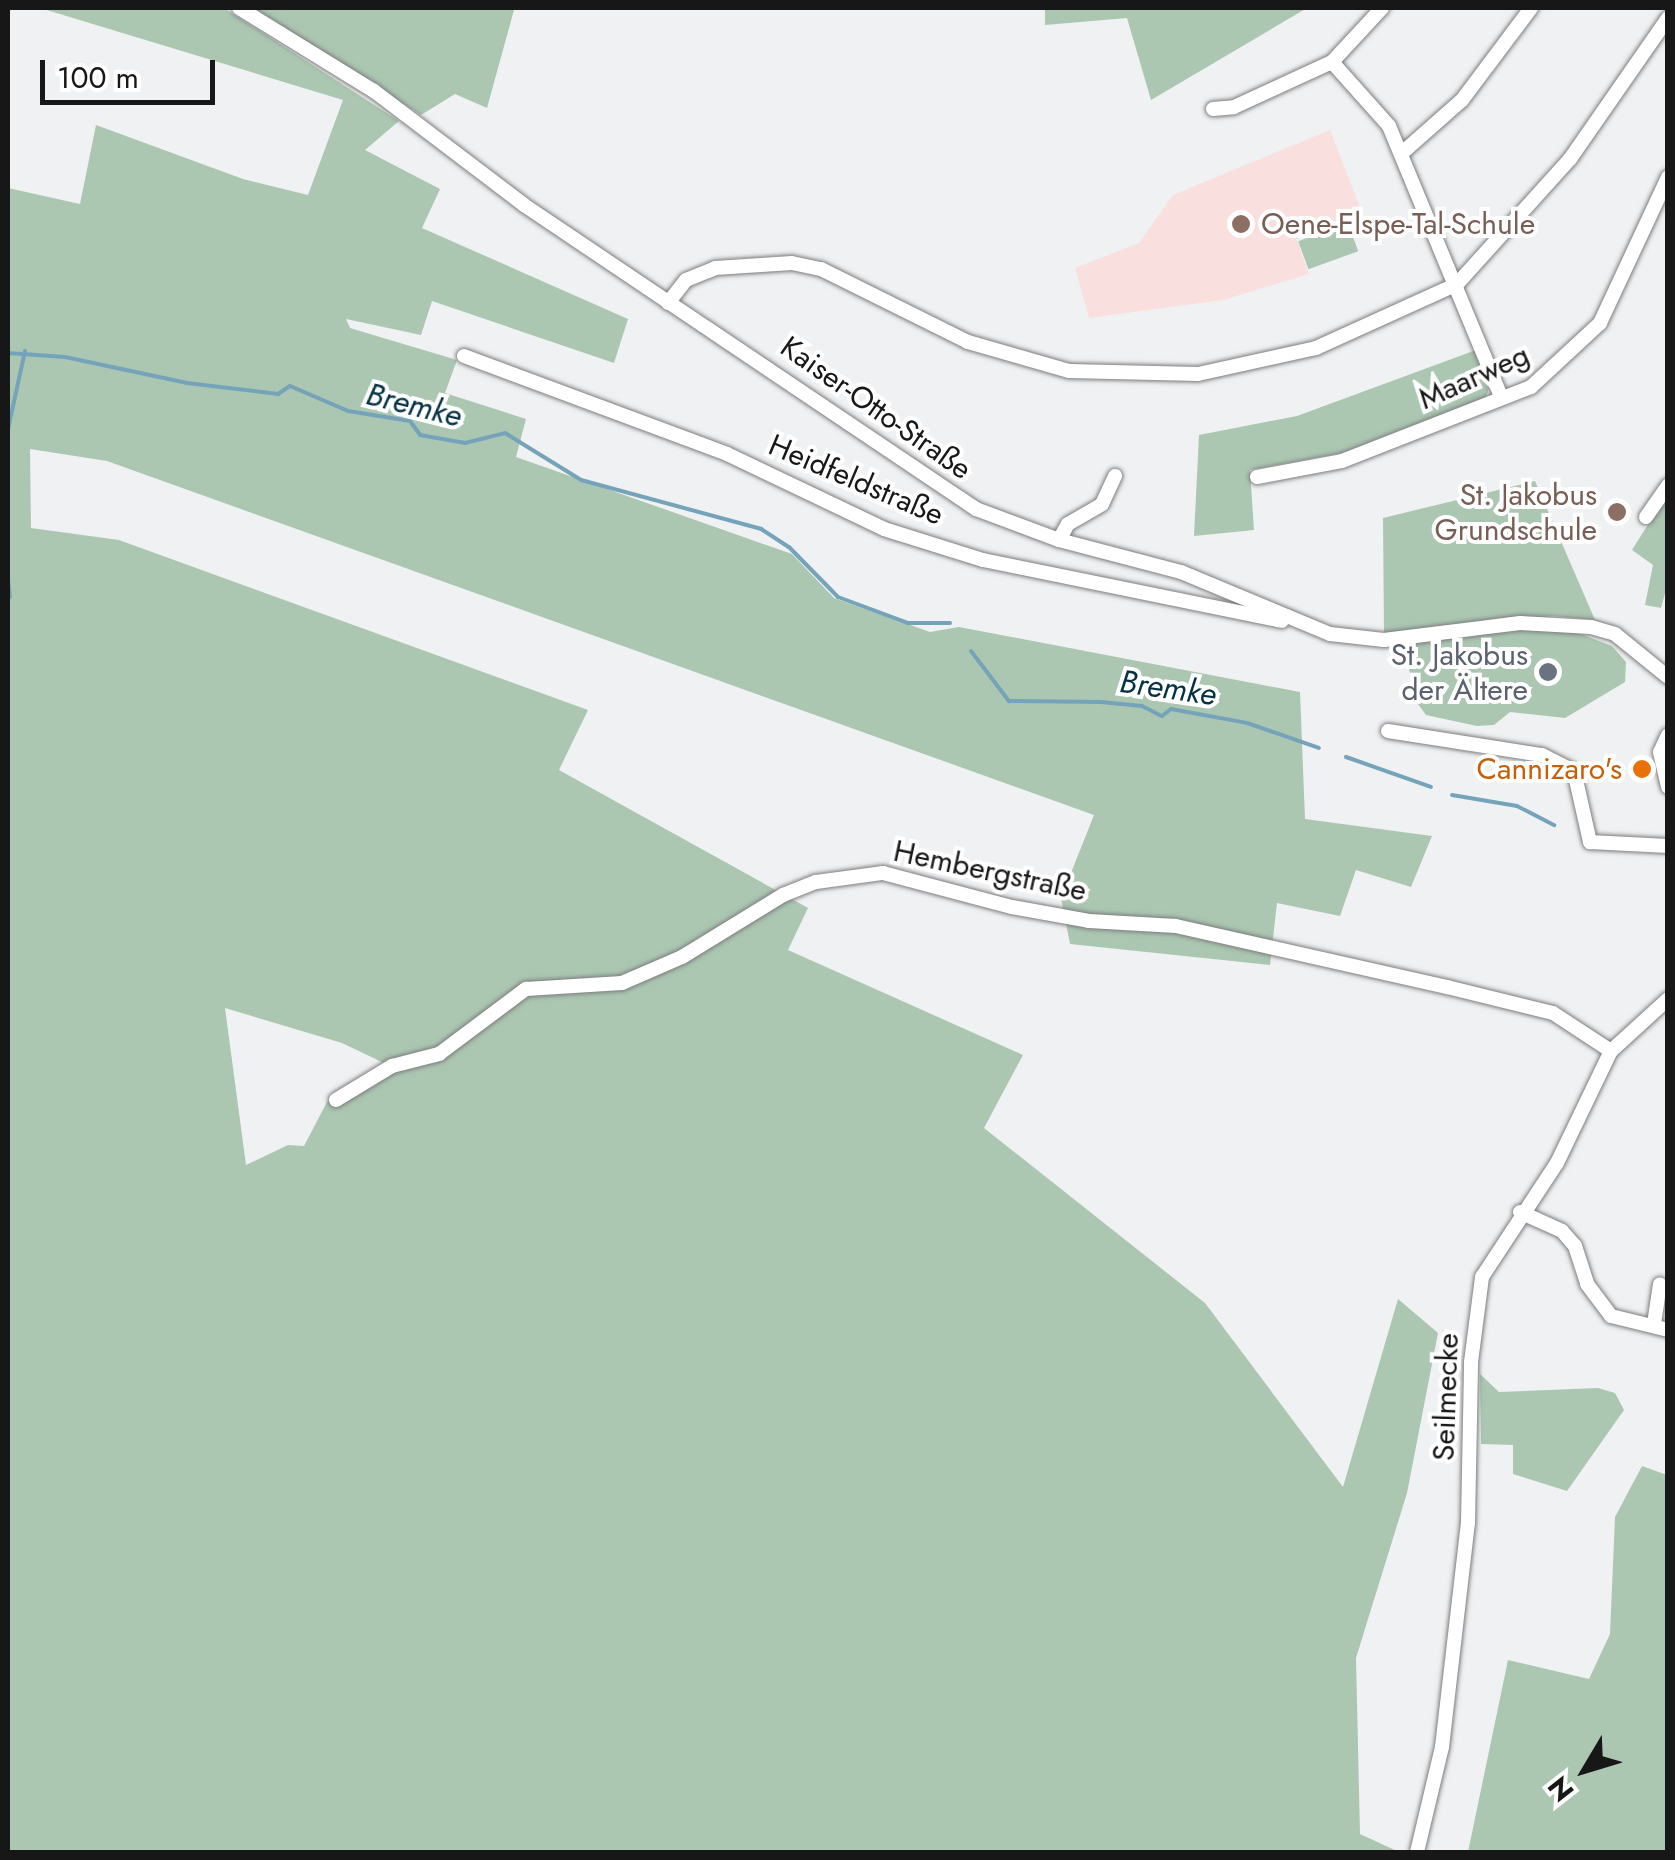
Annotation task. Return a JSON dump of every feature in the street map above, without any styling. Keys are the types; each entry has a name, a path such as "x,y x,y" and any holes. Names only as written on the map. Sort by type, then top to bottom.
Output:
{"street":[{"name":"Kaiser-Otto-Straße","path":"240,8 374,91 456,159 668,304 800,387 931,484 1059,540 1181,572 1298,623 1378,640 1520,623 1592,627 1615,634 1668,677"},
{"path":"1213,110 1234,107 1332,62 1382,8"},
{"path":"1402,153 1462,100 1531,8"},
{"path":"668,304 686,280 715,268 792,263 821,270 968,342 1069,371 1198,374 1316,348 1456,284 1570,159 1668,18"},
{"path":"1332,62 1389,126 1501,396"},
{"name":"Maarweg","path":"1257,477 1360,455 1543,378 1600,324 1668,177"},
{"name":"Heidfeldstraße","path":"464,356 728,454 884,529 983,560 1298,623"},
{"path":"1059,540 1068,524 1102,504 1115,476"},
{"path":"1646,517 1668,485"},
{"path":"1388,731 1542,755 1574,771 1590,842 1668,846"},
{"path":"1668,735 1660,752 1668,787"},
{"name":"Hembergstraße","path":"336,1100 392,1066 439,1054 526,989 635,979 783,895 816,882 884,872 1012,907 1089,921 1176,926 1447,988 1553,1014 1611,1050"},
{"name":"Seilmecke","path":"1418,1852 1442,1747 1468,1524 1471,1362 1482,1277 1520,1212 1556,1163 1611,1050 1668,999"},
{"path":"1520,1212 1562,1231 1575,1246 1603,1310 1661,1327 1660,1284"}],"shaded area":[{"name":"Oene-Elspe-Tal-Schule","path":"1330,130 1361,210 1296,238 1309,274 1223,300 1089,318 1075,268 1139,243 1173,195"}],"green space":[{"path":"40,8 224,8 399,121 365,150 440,189 422,228 628,319 614,363 432,301 421,335 346,319 350,328 457,360 445,393 526,419 516,457 792,554 834,598 930,632 959,627 1300,692 1305,819 1432,836 1411,887 1356,870 1340,916 1277,903 1270,965 1070,944 1061,898 1094,815 107,461 30,449 31,528 119,540 588,710 559,770 808,908 788,950 1023,1055 984,1128 1205,1303 1343,1487 1398,1299 1438,1333 1407,1493 1356,1658 1360,1834 1399,1852 8,1852 8,188 80,204 96,125 243,179 308,195 343,100","holes":["225,1008 342,1043 388,1065 327,1102 304,1146 288,1145 246,1165"]},
{"path":"254,8 514,10 487,108 455,94 421,115"},
{"path":"1045,8 1307,8 1151,100 1127,18 1045,25"},
{"path":"1348,223 1358,251 1308,269 1298,241"},
{"path":"1476,350 1491,383 1486,397 1342,453 1250,470 1254,530 1194,536 1199,435 1297,416"},
{"path":"1535,481 1595,620 1553,616 1384,633 1383,518"},
{"path":"1667,494 1667,586 1661,608 1645,605 1653,565 1632,550"},
{"path":"1528,626 1573,631 1612,646 1626,662 1625,682 1565,718 1510,712 1494,725 1477,726 1426,715 1415,700 1404,642"},
{"path":"1480,1374 1499,1392 1598,1388 1615,1393 1624,1410 1567,1491 1513,1474 1513,1445 1481,1444"},
{"path":"1642,1466 1667,1475 1667,1852 1468,1852 1508,1660 1589,1679 1610,1634 1615,1517"}],"waterway":[{"path":"8,429 25,351"},
{"name":"Bremke","path":"8,353 65,357 187,383 278,394 290,386 348,411 410,421 420,435 465,443 505,433 581,480 761,529 789,547 838,597 908,623 950,623"},
{"path":"8,581 10,597"},
{"name":"Bremke","path":"971,651 1009,701 1142,706 1162,716 1171,709 1247,723 1319,748"},
{"name":"Bremke","path":"1346,757 1431,787"},
{"name":"Bremke","path":"1452,795 1517,806 1554,825"}],"place":[{"name":"Oene-Elspe-Tal-Schule","path":"1241,224"},
{"name":"St. Jakobus Grundschule","path":"1617,512"},
{"name":"St. Jakobus der Ältere","path":"1548,672"},
{"name":"Cannizaro's","path":"1642,769"}]}
